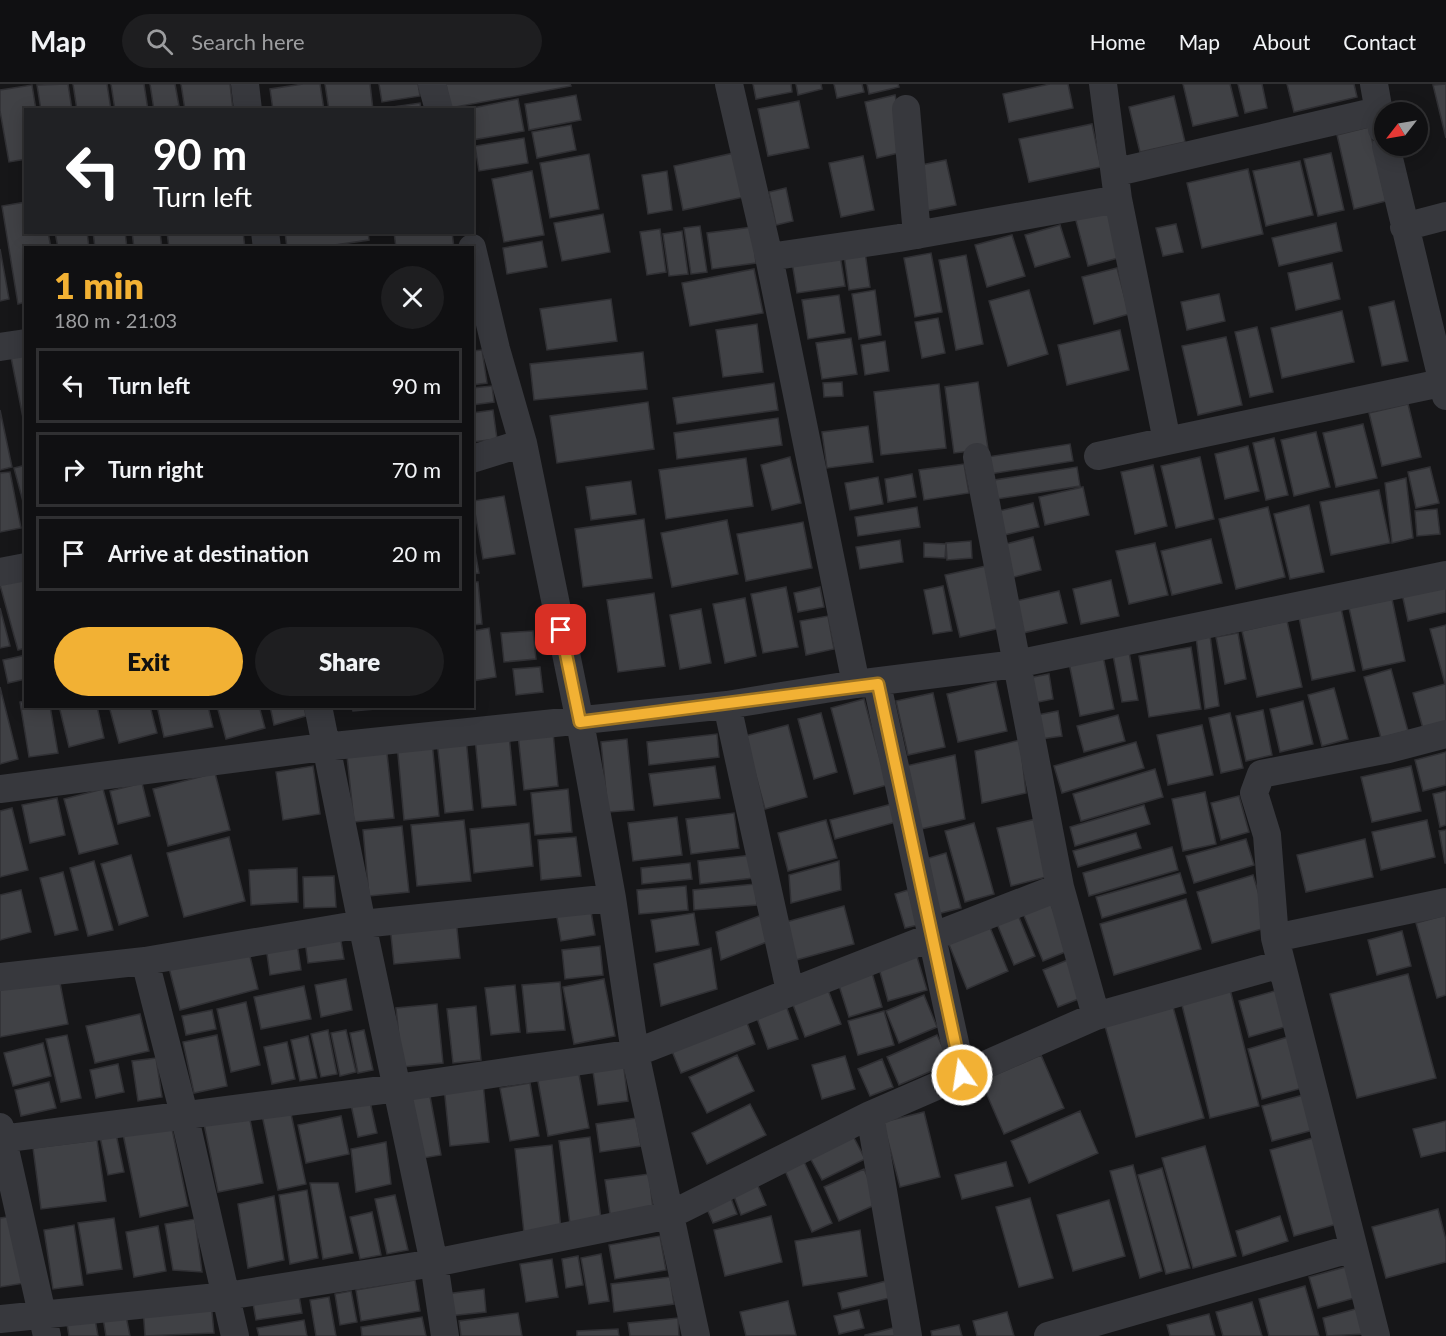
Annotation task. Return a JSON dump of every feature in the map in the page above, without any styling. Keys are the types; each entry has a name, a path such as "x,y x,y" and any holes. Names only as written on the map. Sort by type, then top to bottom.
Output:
{"street":[{"path":"245,84 248,108"},
{"path":"432,84 438,108"},
{"path":"729,84 867,684 932,937 962,1075"},
{"path":"1103,84 1118,186 1167,441"},
{"path":"769,257 917,235 1118,186 1376,97"},
{"path":"906,109 917,235"},
{"path":"1098,456 1445,387 1388,156"},
{"path":"1404,226 1446,216"},
{"path":"474,256 496,350 524,443 580,722 612,898 635,1053 696,1336"},
{"path":"0,347 24,343"},
{"path":"474,458 524,443"},
{"path":"977,457 1060,887 1096,1016"},
{"path":"0,572 24,567"},
{"path":"0,789 324,747 727,705 1016,664 1446,575"},
{"path":"727,705 790,991"},
{"path":"318,708 324,747 434,1263 445,1336"},
{"path":"1376,1336 1278,951 1267,836 1254,793 1261,774 1389,749 1446,734"},
{"path":"45,1326 1,1135 398,1088 635,1053 1060,887"},
{"path":"0,977 145,961 362,924 612,898"},
{"path":"0,1319 45,1326 434,1263 670,1215 870,1115 1096,1016 1278,951 1446,902"},
{"path":"145,961 184,1114 235,1336"},
{"path":"870,1115 908,1336"},
{"path":"1048,1336 1353,1248"}],"building":[{"path":"68,84 72,108 41,108 37,85"},
{"path":"73,84 107,84 111,108 77,108"},
{"path":"111,84 144,84 148,108 115,108"},
{"path":"150,84 175,84 179,106 154,108"},
{"path":"181,84 230,84 233,108 185,108"},
{"path":"320,84 324,108 273,108 270,89"},
{"path":"325,84 370,84 373,108 329,108"},
{"path":"379,84 418,84 420,96 382,102"},
{"path":"446,84 570,84 571,86 450,108"},
{"path":"753,84 791,84 792,92 756,99"},
{"path":"796,84 821,84 822,89 798,95"},
{"path":"834,84 862,84 864,92 837,98"},
{"path":"867,84 898,84 899,87 869,94"},
{"path":"1050,84 1068,84 1073,108 1009,122 1003,94"},
{"path":"1183,84 1230,84 1238,116 1193,126"},
{"path":"1238,84 1262,84 1267,108 1245,113"},
{"path":"1287,84 1354,84 1357,97 1294,112"},
{"path":"1446,84 1446,138 1433,85"},
{"path":"32,85 36,108 24,108 24,159 9,162 0,111 0,90"},
{"path":"576,95 581,120 529,130 525,104"},
{"path":"895,95 907,151 877,158 865,102"},
{"path":"1174,96 1185,142 1140,152 1129,107"},
{"path":"518,99 524,131 474,140 473,108"},
{"path":"799,101 809,148 768,156 758,109"},
{"path":"420,103 421,108 386,108"},
{"path":"1092,124 1101,167 1029,182 1019,139"},
{"path":"571,125 576,150 537,158 532,132"},
{"path":"1369,127 1386,201 1354,209 1337,135"},
{"path":"524,138 528,163 479,171 475,146"},
{"path":"734,153 744,197 683,210 674,166"},
{"path":"1331,153 1344,210 1318,216 1304,159"},
{"path":"589,154 599,209 550,218 540,163"},
{"path":"863,156 874,210 841,217 829,163"},
{"path":"946,160 956,205 926,211 916,166"},
{"path":"1300,161 1313,215 1266,226 1253,171"},
{"path":"1248,169 1263,234 1202,248 1187,183"},
{"path":"532,171 544,235 504,242 492,179"},
{"path":"667,171 672,210 648,214 642,175"},
{"path":"786,188 793,221 776,225 769,192"},
{"path":"24,202 24,234 48,234 51,246 24,246 24,302 18,304 2,206"},
{"path":"1113,207 1126,256 1088,266 1075,217"},
{"path":"603,214 610,252 562,261 554,223"},
{"path":"1336,223 1342,251 1279,266 1272,238"},
{"path":"1176,224 1183,252 1163,256 1156,228"},
{"path":"1060,225 1070,257 1035,267 1025,235"},
{"path":"700,226 707,272 691,274 684,228"},
{"path":"752,227 756,263 712,269 707,233"},
{"path":"660,229 666,272 647,275 640,232"},
{"path":"682,231 688,274 669,276 663,234"},
{"path":"55,234 87,234 89,246 58,246"},
{"path":"93,234 125,234 127,246 95,246"},
{"path":"132,234 160,234 162,246 134,246"},
{"path":"167,234 243,234 245,246 169,246"},
{"path":"285,234 368,234 369,240 328,246 287,246"},
{"path":"394,234 452,234 454,246 396,246"},
{"path":"1012,235 1025,276 987,287 975,245"},
{"path":"542,241 547,267 507,274 503,248"},
{"path":"0,249 9,299 0,301"},
{"path":"865,252 870,287 849,290 844,255"},
{"path":"931,253 942,312 915,317 904,258"},
{"path":"840,255 845,286 797,293 792,262"},
{"path":"966,255 983,344 956,350 939,260"},
{"path":"1332,263 1340,299 1296,310 1288,273"},
{"path":"1117,268 1129,314 1094,324 1082,277"},
{"path":"754,269 763,313 690,326 682,283"},
{"path":"875,290 881,335 859,339 852,294"},
{"path":"1029,290 1048,354 1008,366 989,301"},
{"path":"1219,294 1225,321 1187,330 1181,302"},
{"path":"839,295 845,333 808,339 802,300"},
{"path":"611,299 617,341 547,350 540,309"},
{"path":"1394,301 1408,361 1382,366 1369,307"},
{"path":"1342,311 1354,362 1282,378 1271,328"},
{"path":"938,318 945,353 922,358 915,322"},
{"path":"757,324 763,372 723,377 716,330"},
{"path":"1257,327 1273,392 1250,397 1235,332"},
{"path":"1120,330 1129,370 1067,385 1058,345"},
{"path":"1226,337 1242,405 1198,415 1182,346"},
{"path":"851,338 857,374 822,379 816,343"},
{"path":"885,341 889,371 865,375 861,345"},
{"path":"482,350 487,383 474,385 474,351"},
{"path":"643,352 647,389 534,400 530,364"},
{"path":"24,354 24,423 11,357"},
{"path":"842,382 843,396 824,397 823,383"},
{"path":"978,382 988,449 954,453 945,387"},
{"path":"774,383 778,410 677,424 673,398"},
{"path":"939,384 946,448 881,455 874,392"},
{"path":"492,386 494,402 474,405 474,388"},
{"path":"648,402 654,449 557,463 550,416"},
{"path":"1408,404 1421,457 1382,466 1369,413"},
{"path":"0,410 12,467 0,470"},
{"path":"493,410 497,439 474,442 474,413"},
{"path":"778,418 782,445 677,459 674,433"},
{"path":"1363,424 1377,478 1336,487 1323,433"},
{"path":"868,426 873,462 827,468 822,432"},
{"path":"1316,432 1330,487 1294,496 1281,440"},
{"path":"1274,438 1288,495 1266,500 1253,443"},
{"path":"1070,444 1073,461 990,474 987,457"},
{"path":"1248,446 1259,491 1225,499 1215,454"},
{"path":"790,457 801,503 772,510 761,465"},
{"path":"1200,457 1214,519 1176,528 1161,466"},
{"path":"746,458 753,506 666,519 659,470"},
{"path":"964,464 969,493 924,500 919,470"},
{"path":"1153,465 1167,526 1135,534 1121,472"},
{"path":"24,466 24,506 14,468"},
{"path":"1077,467 1080,486 990,500 988,481"},
{"path":"1430,467 1439,503 1416,508 1408,472"},
{"path":"10,472 21,528 0,532 0,473"},
{"path":"912,474 916,497 888,502 885,479"},
{"path":"878,477 883,504 850,510 845,483"},
{"path":"1406,478 1413,538 1392,543 1385,483"},
{"path":"631,481 636,514 591,520 586,487"},
{"path":"1083,487 1089,515 1045,525 1039,497"},
{"path":"1379,490 1390,543 1331,555 1320,502"},
{"path":"504,496 515,554 483,559 474,501"},
{"path":"1033,503 1039,527 1000,536 995,512"},
{"path":"1309,505 1324,572 1290,579 1274,514"},
{"path":"917,507 920,527 858,536 855,517"},
{"path":"1268,507 1285,577 1236,589 1219,519"},
{"path":"1437,509 1440,534 1417,536 1415,511"},
{"path":"644,519 652,578 583,587 575,529"},
{"path":"727,520 738,574 672,587 661,533"},
{"path":"803,522 812,568 746,581 737,534"},
{"path":"1033,537 1041,570 1010,578 1002,545"},
{"path":"1211,539 1222,583 1172,595 1161,551"},
{"path":"900,540 903,562 860,569 856,547"},
{"path":"971,541 972,558 947,560 946,543"},
{"path":"924,543 946,544 945,558 924,557"},
{"path":"1155,543 1168,595 1129,604 1116,551"},
{"path":"474,551 475,551 479,573 474,574"},
{"path":"986,566 1001,628 960,637 945,575"},
{"path":"24,575 24,648 18,650 0,585"},
{"path":"1446,578 1446,612 1408,621 1401,589"},
{"path":"1111,580 1119,616 1081,624 1073,589"},
{"path":"474,582 478,582 482,624 474,625"},
{"path":"943,586 952,631 933,634 924,590"},
{"path":"786,587 798,647 763,653 751,594"},
{"path":"820,587 824,607 798,612 794,593"},
{"path":"1059,591 1067,623 1023,633 1016,601"},
{"path":"654,593 665,666 618,672 607,600"},
{"path":"745,598 756,656 725,663 713,604"},
{"path":"1392,599 1405,661 1363,670 1349,608"},
{"path":"0,608 10,646 0,648"},
{"path":"1341,608 1355,671 1312,680 1299,617"},
{"path":"701,609 711,663 680,669 670,615"},
{"path":"828,616 834,649 806,655 800,621"},
{"path":"1287,621 1302,687 1257,697 1242,631"},
{"path":"1446,625 1446,726 1424,732 1413,693 1445,684 1430,629"},
{"path":"489,628 496,677 474,681 474,631"},
{"path":"533,631 536,659 504,662 501,633"},
{"path":"1238,633 1246,679 1225,684 1216,637"},
{"path":"1210,635 1219,706 1205,709 1196,637"},
{"path":"1191,647 1201,709 1149,717 1139,656"},
{"path":"1129,652 1138,700 1122,702 1113,655"},
{"path":"24,655 24,679 8,683 3,660"},
{"path":"1103,656 1114,709 1080,716 1069,663"},
{"path":"540,667 543,692 516,695 513,669"},
{"path":"1391,669 1408,731 1381,738 1364,677"},
{"path":"1049,674 1053,699 1033,703 1028,678"},
{"path":"996,682 1007,731 958,742 947,694"},
{"path":"0,687 18,759 0,764"},
{"path":"1334,688 1348,739 1322,746 1308,695"},
{"path":"933,693 945,747 908,755 896,701"},
{"path":"864,699 887,785 854,794 831,708"},
{"path":"24,701 24,708 50,708 58,753 29,757 20,702"},
{"path":"1303,701 1313,744 1280,752 1270,709"},
{"path":"59,708 97,708 104,738 69,747"},
{"path":"110,708 151,708 157,733 119,743"},
{"path":"157,708 208,708 213,727 164,737"},
{"path":"218,708 260,708 265,728 226,739"},
{"path":"270,708 304,708 306,716 274,725"},
{"path":"352,708 387,708 353,711"},
{"path":"1263,710 1272,755 1246,761 1236,716"},
{"path":"1058,711 1062,736 1041,739 1037,715"},
{"path":"821,713 837,772 814,779 798,719"},
{"path":"1230,713 1243,768 1221,773 1209,718"},
{"path":"1118,715 1125,741 1084,752 1077,726"},
{"path":"788,725 807,797 765,809 745,736"},
{"path":"1202,725 1213,775 1168,785 1157,735"},
{"path":"553,732 558,786 524,790 518,735"},
{"path":"717,734 719,757 649,765 647,742"},
{"path":"509,735 516,805 482,808 475,738"},
{"path":"466,738 473,810 445,813 437,741"},
{"path":"627,739 634,810 608,812 601,742"},
{"path":"1020,740 1026,793 982,803 975,751"},
{"path":"432,741 439,816 404,820 397,744"},
{"path":"1136,742 1144,768 1062,793 1054,766"},
{"path":"386,744 394,818 354,822 346,747"},
{"path":"1446,752 1446,785 1423,791 1415,760"},
{"path":"955,755 965,819 921,829 906,766"},
{"path":"313,766 320,814 283,820 276,772"},
{"path":"715,766 720,798 654,806 649,774"},
{"path":"1411,766 1421,811 1372,822 1361,777"},
{"path":"1155,769 1163,797 1081,821 1073,794"},
{"path":"215,773 230,830 168,846 153,789"},
{"path":"142,783 150,816 118,824 110,791"},
{"path":"103,789 118,844 79,854 64,799"},
{"path":"568,789 572,832 535,835 531,793"},
{"path":"1446,791 1446,825 1440,827 1433,794"},
{"path":"1205,792 1216,844 1183,851 1172,799"},
{"path":"1239,796 1249,832 1221,840 1211,803"},
{"path":"57,798 65,835 30,843 22,805"},
{"path":"892,804 896,822 835,839 830,820"},
{"path":"1144,805 1150,824 1075,846 1070,827"},
{"path":"12,808 28,870 0,877 0,811"},
{"path":"734,813 739,848 691,854 686,819"},
{"path":"677,817 682,855 633,861 628,823"},
{"path":"1036,819 1050,876 1011,886 997,828"},
{"path":"464,820 471,881 417,886 411,825"},
{"path":"826,820 837,858 788,871 778,833"},
{"path":"1427,820 1435,857 1381,870 1372,832"},
{"path":"529,823 533,866 474,873 470,829"},
{"path":"974,823 994,894 965,902 945,831"},
{"path":"402,826 409,892 369,896 363,830"},
{"path":"1446,830 1446,863 1445,863 1439,831"},
{"path":"1136,833 1141,848 1078,867 1073,851"},
{"path":"229,837 245,901 184,917 167,853"},
{"path":"576,837 581,876 541,880 538,840"},
{"path":"1246,839 1254,865 1194,883 1186,856"},
{"path":"1365,839 1373,877 1306,892 1297,855"},
{"path":"1172,847 1178,870 1089,896 1083,873"},
{"path":"946,853 961,908 937,914 922,860"},
{"path":"131,855 148,916 119,925 101,864"},
{"path":"752,855 754,878 700,884 698,861"},
{"path":"94,861 113,930 88,936 70,868"},
{"path":"839,861 841,890 791,903 789,875"},
{"path":"690,863 692,879 642,884 641,868"},
{"path":"297,868 298,902 251,905 249,870"},
{"path":"63,872 78,930 55,935 40,878"},
{"path":"1180,873 1186,893 1102,918 1096,897"},
{"path":"1253,875 1269,927 1212,943 1197,892"},
{"path":"334,876 336,907 304,908 303,877"},
{"path":"755,884 757,905 694,910 693,890"},
{"path":"686,886 688,910 639,914 637,890"},
{"path":"21,890 31,932 0,940 0,895"},
{"path":"908,890 918,925 905,928 895,894"},
{"path":"1186,899 1201,949 1114,975 1100,924"},
{"path":"589,900 595,935 561,941 555,906"},
{"path":"1049,900 1070,950 1043,961 1022,911"},
{"path":"844,906 854,944 796,960 786,922"},
{"path":"455,909 460,958 394,964 389,916"},
{"path":"1016,910 1035,956 1014,965 995,919"},
{"path":"694,913 699,945 656,952 651,920"},
{"path":"767,913 772,940 721,960 716,932"},
{"path":"1446,915 1446,995 1437,998 1416,923"},
{"path":"989,925 1008,971 967,989 948,942"},
{"path":"339,929 344,959 308,963 304,934"},
{"path":"1402,931 1411,966 1377,975 1368,940"},
{"path":"296,936 301,970 270,975 265,940"},
{"path":"600,946 603,975 565,979 562,950"},
{"path":"248,948 258,989 180,1010 169,968"},
{"path":"711,948 717,989 661,1006 654,964"},
{"path":"915,950 927,990 888,1001 877,961"},
{"path":"1070,959 1086,996 1058,1007 1043,970"},
{"path":"870,966 882,1007 849,1017 836,976"},
{"path":"1408,974 1436,1078 1357,1098 1330,994"},
{"path":"59,978 68,1024 0,1037 0,990"},
{"path":"346,979 352,1010 321,1017 315,985"},
{"path":"604,979 615,1036 574,1044 563,987"},
{"path":"560,982 565,1030 527,1033 522,985"},
{"path":"825,982 841,1024 805,1037 789,994"},
{"path":"515,985 520,1032 491,1035 485,988"},
{"path":"304,986 311,1019 261,1029 254,997"},
{"path":"1230,989 1259,1106 1210,1118 1181,1001"},
{"path":"1278,990 1288,1026 1249,1037 1239,1001"},
{"path":"924,995 937,1027 899,1043 886,1011"},
{"path":"783,997 798,1039 768,1049 753,1007"},
{"path":"246,1002 260,1065 231,1072 217,1009"},
{"path":"437,1004 443,1063 402,1067 396,1008"},
{"path":"476,1006 481,1060 453,1063 447,1009"},
{"path":"1173,1007 1204,1118 1136,1137 1105,1026"},
{"path":"212,1010 216,1029 186,1035 182,1016"},
{"path":"884,1011 894,1045 858,1055 848,1021"},
{"path":"140,1014 149,1051 95,1063 86,1026"},
{"path":"744,1015 755,1044 681,1073 669,1044"},
{"path":"328,1030 337,1074 321,1077 311,1034"},
{"path":"346,1030 356,1072 340,1076 331,1033"},
{"path":"364,1030 373,1070 358,1073 350,1033"},
{"path":"67,1035 81,1098 61,1102 46,1039"},
{"path":"217,1035 227,1086 194,1093 183,1042"},
{"path":"937,1035 950,1063 899,1085 887,1057"},
{"path":"308,1036 317,1078 300,1081 291,1040"},
{"path":"1291,1036 1306,1087 1262,1099 1248,1049"},
{"path":"287,1042 295,1079 272,1084 264,1047"},
{"path":"43,1043 51,1076 13,1086 4,1053"},
{"path":"737,1055 754,1091 707,1113 689,1077"},
{"path":"1041,1055 1064,1108 1004,1134 981,1081"},
{"path":"845,1056 855,1089 822,1099 812,1065"},
{"path":"156,1058 162,1097 138,1101 132,1061"},
{"path":"882,1059 893,1087 870,1096 858,1069"},
{"path":"623,1061 628,1101 598,1105 592,1065"},
{"path":"118,1064 124,1092 96,1098 90,1070"},
{"path":"578,1069 589,1128 548,1136 537,1076"},
{"path":"49,1082 56,1108 21,1116 15,1090"},
{"path":"483,1083 489,1142 450,1146 444,1087"},
{"path":"530,1083 539,1136 510,1141 500,1088"},
{"path":"429,1091 441,1155 417,1159 405,1095"},
{"path":"1307,1094 1317,1129 1272,1141 1262,1106"},
{"path":"369,1097 377,1133 358,1137 350,1100"},
{"path":"750,1104 766,1135 707,1164 692,1133"},
{"path":"290,1109 306,1184 278,1190 262,1115"},
{"path":"1080,1111 1098,1153 1029,1183 1011,1141"},
{"path":"924,1112 940,1177 900,1187 883,1122"},
{"path":"249,1115 263,1183 218,1192 204,1124"},
{"path":"341,1116 349,1154 306,1163 298,1125"},
{"path":"636,1118 641,1146 600,1152 596,1124"},
{"path":"1446,1121 1446,1151 1421,1157 1413,1129"},
{"path":"171,1124 188,1206 140,1217 123,1134"},
{"path":"115,1129 124,1172 108,1175 99,1132"},
{"path":"851,1132 865,1159 822,1180 808,1154"},
{"path":"1320,1136 1344,1222 1294,1236 1270,1150"},
{"path":"590,1137 601,1219 570,1224 559,1141"},
{"path":"97,1140 106,1201 41,1209 33,1148"},
{"path":"386,1142 391,1184 356,1192 351,1149"},
{"path":"552,1145 561,1229 524,1233 515,1149"},
{"path":"1205,1146 1236,1256 1193,1268 1162,1158"},
{"path":"802,1157 832,1223 812,1232 783,1166"},
{"path":"1006,1162 1013,1186 962,1199 955,1175"},
{"path":"1133,1165 1162,1271 1140,1278 1110,1171"},
{"path":"1162,1168 1190,1268 1166,1274 1138,1175"},
{"path":"864,1169 879,1203 839,1221 824,1187"},
{"path":"649,1174 653,1209 610,1214 605,1180"},
{"path":"753,1174 766,1205 741,1215 729,1183"},
{"path":"310,1183 338,1183 353,1253 323,1259"},
{"path":"726,1185 737,1214 713,1223 701,1195"},
{"path":"307,1190 318,1258 290,1264 279,1195"},
{"path":"395,1195 408,1250 387,1254 375,1199"},
{"path":"274,1196 284,1260 248,1268 238,1204"},
{"path":"1030,1198 1053,1278 1019,1287 996,1207"},
{"path":"1109,1200 1125,1256 1073,1271 1057,1215"},
{"path":"1438,1209 1446,1240 1446,1262 1386,1278 1372,1227"},
{"path":"372,1212 381,1255 360,1259 350,1217"},
{"path":"14,1216 25,1283 0,1287 0,1218"},
{"path":"771,1216 782,1262 725,1276 714,1230"},
{"path":"1280,1216 1288,1241 1243,1256 1236,1231"},
{"path":"114,1218 122,1269 87,1274 78,1223"},
{"path":"195,1219 202,1272 173,1270 165,1224"},
{"path":"74,1225 83,1285 53,1289 44,1230"},
{"path":"158,1226 166,1271 134,1277 126,1232"},
{"path":"860,1230 867,1276 803,1286 795,1241"},
{"path":"660,1236 666,1270 615,1279 609,1245"},
{"path":"601,1254 609,1301 589,1304 581,1258"},
{"path":"578,1256 583,1285 566,1288 562,1259"},
{"path":"552,1259 558,1297 526,1302 520,1264"},
{"path":"1349,1266 1358,1297 1318,1308 1309,1277"},
{"path":"670,1277 674,1304 614,1312 611,1284"},
{"path":"415,1280 420,1311 361,1321 356,1290"},
{"path":"890,1280 894,1297 842,1309 838,1293"},
{"path":"1305,1286 1319,1336 1269,1336 1259,1299"},
{"path":"484,1289 486,1312 449,1316 446,1294"},
{"path":"298,1290 302,1313 256,1320 252,1298"},
{"path":"351,1291 357,1322 340,1325 335,1294"},
{"path":"329,1297 336,1336 316,1336 310,1300"},
{"path":"788,1301 796,1335 746,1336 740,1312"},
{"path":"211,1302 214,1333 145,1336 143,1307"},
{"path":"1252,1302 1262,1336 1223,1336 1216,1312"},
{"path":"1359,1308 1365,1334 1327,1336 1323,1318"},
{"path":"859,1310 864,1328 839,1334 834,1316"},
{"path":"102,1312 126,1316 130,1336 106,1336"},
{"path":"1007,1312 1014,1336 977,1336 973,1321"},
{"path":"94,1313 98,1336 69,1336 66,1318"},
{"path":"518,1313 522,1336 461,1336 459,1321"},
{"path":"1209,1314 1215,1336 1170,1336 1167,1325"},
{"path":"422,1317 426,1336 362,1336 361,1327"},
{"path":"678,1318 679,1336 630,1336 628,1323"},
{"path":"304,1320 307,1336 259,1336 257,1328"},
{"path":"959,1325 962,1336 932,1336 931,1331"},
{"path":"897,1327 899,1336 865,1336 865,1335"},
{"path":"618,1329 619,1336 577,1336 577,1331"}],"route":[{"path":"561,630 580,722 727,705 856,684 878,684 962,1075"}]}
